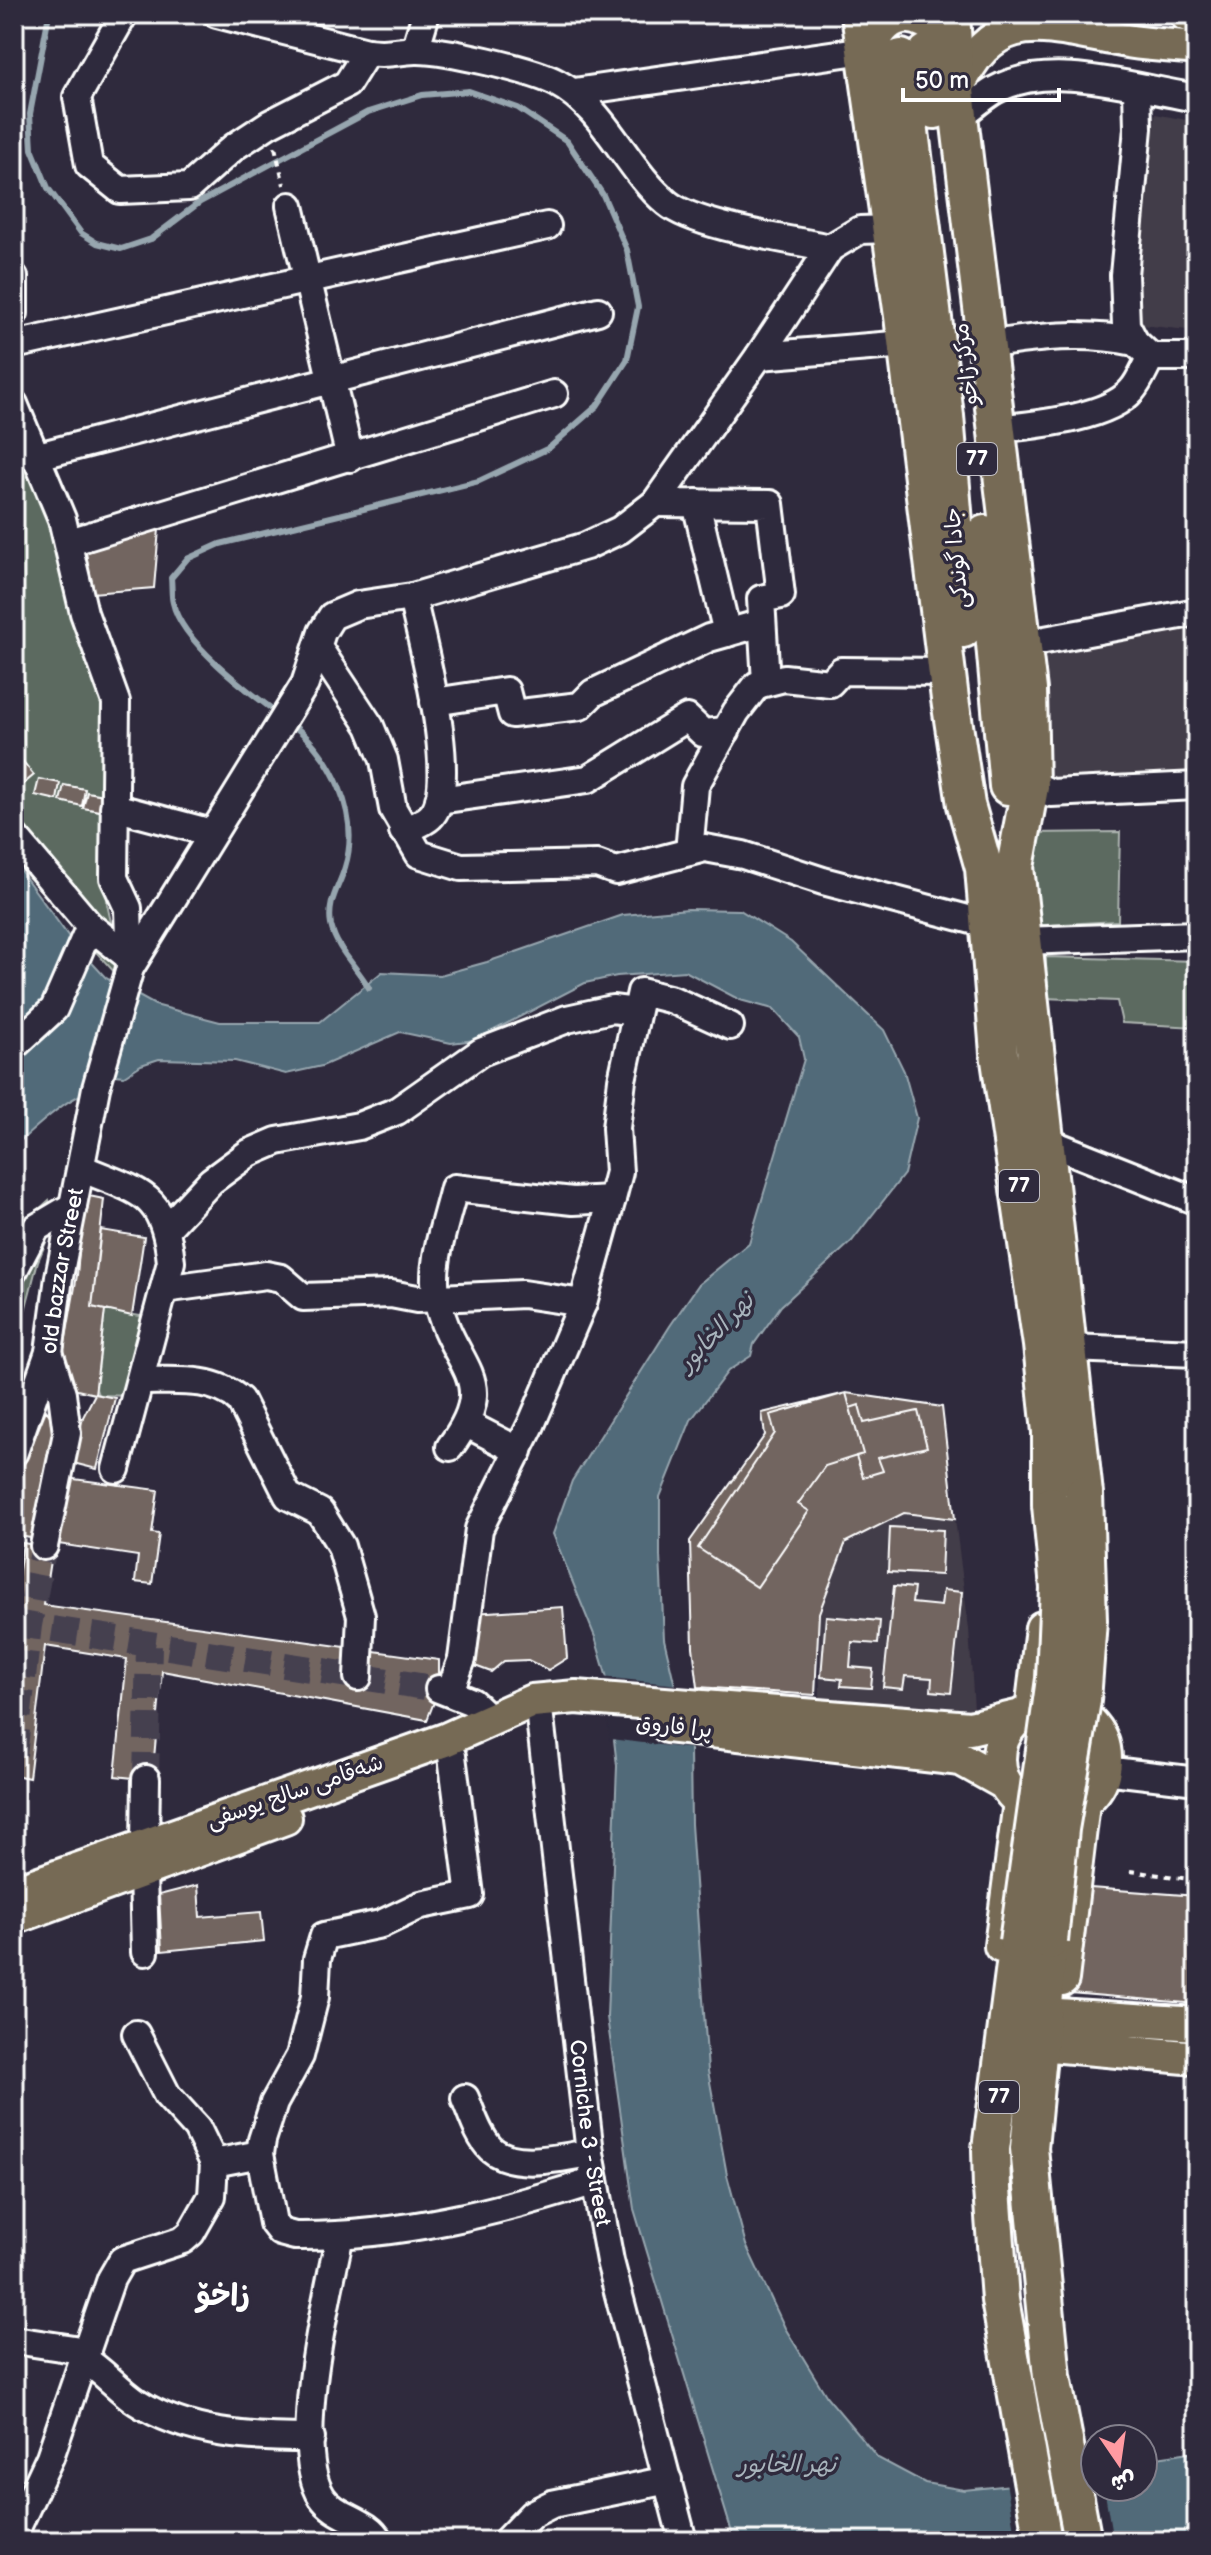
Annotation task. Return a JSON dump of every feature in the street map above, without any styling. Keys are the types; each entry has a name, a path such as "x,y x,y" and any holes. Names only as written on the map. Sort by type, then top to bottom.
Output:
{"highway":[{"path":"860,14 910,46 958,103 1023,644 1030,783 1000,867"},
{"path":"910,46 890,229 966,805 1000,867"},
{"name":"مركز زاخو","path":"910,46 947,185 980,487 1000,867"},
{"name":"77","path":"1000,867 987,924 999,1053 1042,1345 1064,1428"},
{"name":"77","path":"1000,867 1022,941 1043,1140 1070,1348 1064,1428 1068,1499 1088,1620 1084,1678 1060,1829 1001,2087 991,2149 1000,2300 1043,2541"},
{"name":"77","path":"1033,1941 1049,2029 1029,2148 1052,2377 1083,2541"}],"main road":[{"path":"1186,14 1197,18"},
{"path":"958,103 967,66 992,37 1025,26 1048,25 1123,41 1197,48"},
{"path":"1001,2087 990,2039 1008,1880 1012,1792 999,1759 1000,1746 1012,1725 1026,1713 1041,1647 1044,1602 1034,1481 1064,1428 1100,1480 1104,1653 1098,1732"},
{"path":"1041,1647 1052,1661 1070,1668 1089,1665 1104,1653"},
{"name":"شەقامی سالح یوسفی","path":"14,1918 144,1857 445,1740 532,1701 562,1710"},
{"path":"1056,1706 1079,1714 1098,1732 1103,1744 1104,1770 1092,1794 1083,1803 1058,1812 1032,1809 961,1759 778,1726 970,1728 1056,1706"},
{"name":"شەقامی سالح یوسفی","path":"14,1892 144,1857 452,1756 562,1710"},
{"name":"پرا فاروق","path":"562,1710 778,1726"},
{"path":"1049,2029 1074,1886 1083,1803"},
{"path":"1008,1880 1029,1863 1047,1863 1063,1871 1074,1886"},
{"path":"1049,2029 1197,2024"},
{"path":"1049,2029 1197,2058"}],"street":[{"path":"124,14 77,97 89,165 120,190 189,187 234,147 269,124 347,84 367,52"},
{"path":"217,14 367,52 392,55 415,50 539,77 574,92 666,202 686,215 830,248"},
{"path":"415,50 426,14"},
{"path":"574,92 910,46"},
{"path":"958,103 1015,81 1057,74 1197,98"},
{"path":"996,429 1064,419 1109,407 1132,391 1143,350 1126,325 1124,275 1138,128 1137,89"},
{"path":"290,206 350,458"},
{"path":"14,345 547,226"},
{"path":"130,963 305,684 319,649 322,632 332,616 358,605 412,597 586,546 620,530 655,503 759,356 830,248 860,230 890,229"},
{"path":"14,277 14,313"},
{"path":"34,457 598,311"},
{"path":"986,345 1038,337 1103,335 1143,350 1197,357"},
{"path":"759,356 906,344"},
{"path":"70,542 554,394"},
{"path":"14,404 70,542 84,613 116,702 114,878 128,908 130,963"},
{"path":"655,503 770,504 781,595 761,599 766,682"},
{"path":"696,503 727,633"},
{"path":"403,831 431,816 443,791 441,738 412,597"},
{"path":"1023,644 1197,612"},
{"path":"434,702 506,691 512,714 580,706 593,693 727,633 762,623"},
{"path":"319,649 370,726 384,760 393,809 419,854 461,867 597,864 616,871 705,848 743,855 823,881 987,924"},
{"path":"689,852 695,786 757,685 784,678 830,683 841,671 947,672"},
{"path":"439,800 588,779 687,718 703,733 726,731"},
{"path":"1030,783 1051,793 1197,786"},
{"path":"114,807 212,833"},
{"path":"14,836 86,931 130,963"},
{"path":"14,1046 54,1009 86,931"},
{"path":"1022,941 1197,935"},
{"name":"old bazzar Street","path":"14,1452 49,1352 59,1277 96,1088 130,963"},
{"path":"490,1719 472,1702 444,1690 462,1659 479,1529 519,1451 583,1303 619,1172 616,1128 622,1080 641,992 673,1000 730,1026"},
{"path":"168,1227 211,1181 249,1153 277,1141 359,1126 397,1111 473,1057 567,1019 612,1009 636,1012"},
{"path":"1043,1140 1197,1201"},
{"path":"81,1168 143,1195 158,1208 168,1227 171,1262 116,1469"},
{"path":"450,1447 467,1424 474,1407 475,1390 448,1334 436,1297 437,1266 454,1188 573,1201 612,1199"},
{"path":"14,1270 36,1228 73,1206"},
{"path":"164,1289 266,1275 281,1278 303,1297 391,1294 417,1299 523,1294 583,1303"},
{"path":"1070,1348 1197,1353"},
{"path":"44,1546 67,1433 62,1394 49,1352"},
{"path":"141,1381 202,1382 228,1389 240,1400 288,1496 320,1512 341,1546 361,1616 358,1677"},
{"path":"467,1424 519,1451"},
{"name":"Corniche 3 - Street","path":"562,1710 590,2153 610,2261 683,2541"},
{"path":"452,1756 470,1895 421,1905 381,1924 324,1936 317,1959 315,1997 300,2056 274,2103 260,2154 273,2223 280,2232 295,2236 340,2235 427,2225 595,2181"},
{"path":"1104,1770 1197,1781"},
{"path":"145,1952 146,1779"},
{"path":"14,2534 50,2457 111,2279 122,2260 183,2240 191,2233 212,2196 214,2163 197,2128 167,2095 136,2034"},
{"path":"465,2098 479,2132 489,2147 500,2155 517,2159 544,2159 590,2153"},
{"path":"214,2163 260,2154"},
{"path":"340,2235 317,2348 311,2438 314,2473 321,2495 335,2511 372,2530 379,2541"},
{"path":"14,2340 86,2355 136,2401 195,2428 311,2438"},
{"path":"506,2541 532,2514 552,2504 668,2480"}],"path":[{"path":"269,124 290,206"},
{"path":"1130,1871 1197,1880"}],"shaded area":[{"path":"1155,114 1197,122 1197,331 1133,324"},
{"path":"1197,624 1197,775 1046,780 1034,650"},
{"path":"904,1513 955,1519 969,1629 974,1710 820,1701 819,1613 846,1542"}],"green space":[{"path":"14,438 21,460 44,493 117,717 107,904 118,954 116,974 14,861"},
{"path":"1120,832 1118,921 1025,926 1028,833"},
{"path":"1046,957 1197,961 1197,1027 1122,1023 1117,1001 1044,998"},
{"path":"49,1200 52,1228 38,1261 14,1353 14,1232"},
{"path":"105,1310 152,1318 132,1396 98,1395 96,1389"}],"water":[{"name":"نهر الخابور","path":"14,862 72,941 106,978 155,1005 220,1022 320,1022 382,972 440,975 623,915 688,909 740,910 791,942 884,1030 904,1071 917,1118 904,1174 852,1241 781,1306 754,1344 751,1356 728,1371 691,1420 660,1497 664,1639 690,1750 691,1824 708,2071 727,2175 746,2245 785,2328 827,2397 878,2458 925,2483 964,2490 1021,2484 1079,2485 1079,2503 1159,2503 1159,2457 1197,2451 1197,2541 741,2541 733,2536 634,2209 607,2017 617,1766 607,1678 595,1637 553,1534 572,1481 670,1326 699,1284 749,1243 804,1059 799,1037 773,1009 740,1000 685,971 617,976 585,983 475,1040 451,1043 400,1032 322,1066 286,1074 235,1061 159,1059 141,1065 124,1076 115,1075 106,1089 94,1090 69,1101 14,1146"}],"pier":[{"path":"602,1677 679,1685 693,1749 610,1739"},
{"path":"1079,2468 1079,2503 1107,2503 1113,2541 1016,2541 1006,2482"}],"building":[{"path":"159,529 154,588 92,593 86,552"},
{"path":"20,758 34,775 21,786 14,777 14,763"},
{"path":"39,779 60,783 57,800 35,795"},
{"path":"64,785 85,789 82,806 60,801"},
{"path":"87,792 109,796 105,812 83,808"},
{"path":"84,1195 104,1199 92,1307 105,1310 95,1394 68,1388 60,1372 77,1275"},
{"path":"101,1230 144,1237 132,1316 92,1307"},
{"path":"846,1393 863,1454 825,1466 798,1504 809,1511 757,1587 698,1548 775,1433 770,1415"},
{"path":"846,1393 942,1407 955,1519 904,1513 846,1542 819,1613 815,1695 698,1687 693,1647 690,1541 765,1435 762,1413"},
{"path":"95,1394 115,1398 97,1469 73,1463 83,1417"},
{"path":"859,1405 864,1423 918,1411 927,1447 878,1458 883,1471 863,1477 856,1456 863,1454 850,1408"},
{"path":"46,1410 57,1426 41,1540 14,1535 14,1488"},
{"path":"66,1478 158,1490 152,1533 159,1534 152,1584 135,1582 138,1556 58,1544"},
{"path":"890,1527 943,1530 941,1575 888,1572"},
{"path":"23,1543 52,1548 43,1605 439,1660 439,1689 427,1720 162,1671 152,1780 115,1776 127,1659 45,1646 29,1778 14,1775 14,1604"},
{"path":"894,1586 914,1588 912,1603 941,1606 943,1590 962,1592 951,1693 931,1691 932,1678 905,1676 903,1689 883,1687"},
{"path":"563,1607 567,1658 548,1670 528,1660 504,1661 491,1672 467,1663 473,1613"},
{"path":"826,1616 880,1621 878,1644 852,1642 850,1667 873,1669 871,1688 841,1686 842,1679 821,1677"},
{"path":"198,1885 200,1917 261,1912 264,1941 162,1951 159,1895"},
{"path":"1090,1888 1197,1896 1197,2004 1071,1993"}],"waterway":[{"path":"49,14 30,114 32,149 48,188 81,233 97,243 121,249 151,239 200,202 368,112 422,95 469,91 518,108 567,141 603,195 627,250 638,307 627,360 597,406 549,448 479,481 220,544 187,559 171,578 173,603 189,634 218,665 280,715"},
{"path":"289,722 304,735 330,768 346,807 349,847 332,902 331,925 342,950 369,988"}],"tunnel":[{"path":"14,1755 29,1625 44,1546"},
{"path":"14,1623 439,1689"},
{"path":"146,1779 149,1646"}],"district":[{"name":"زاخۆ","path":"223,2296"}]}
